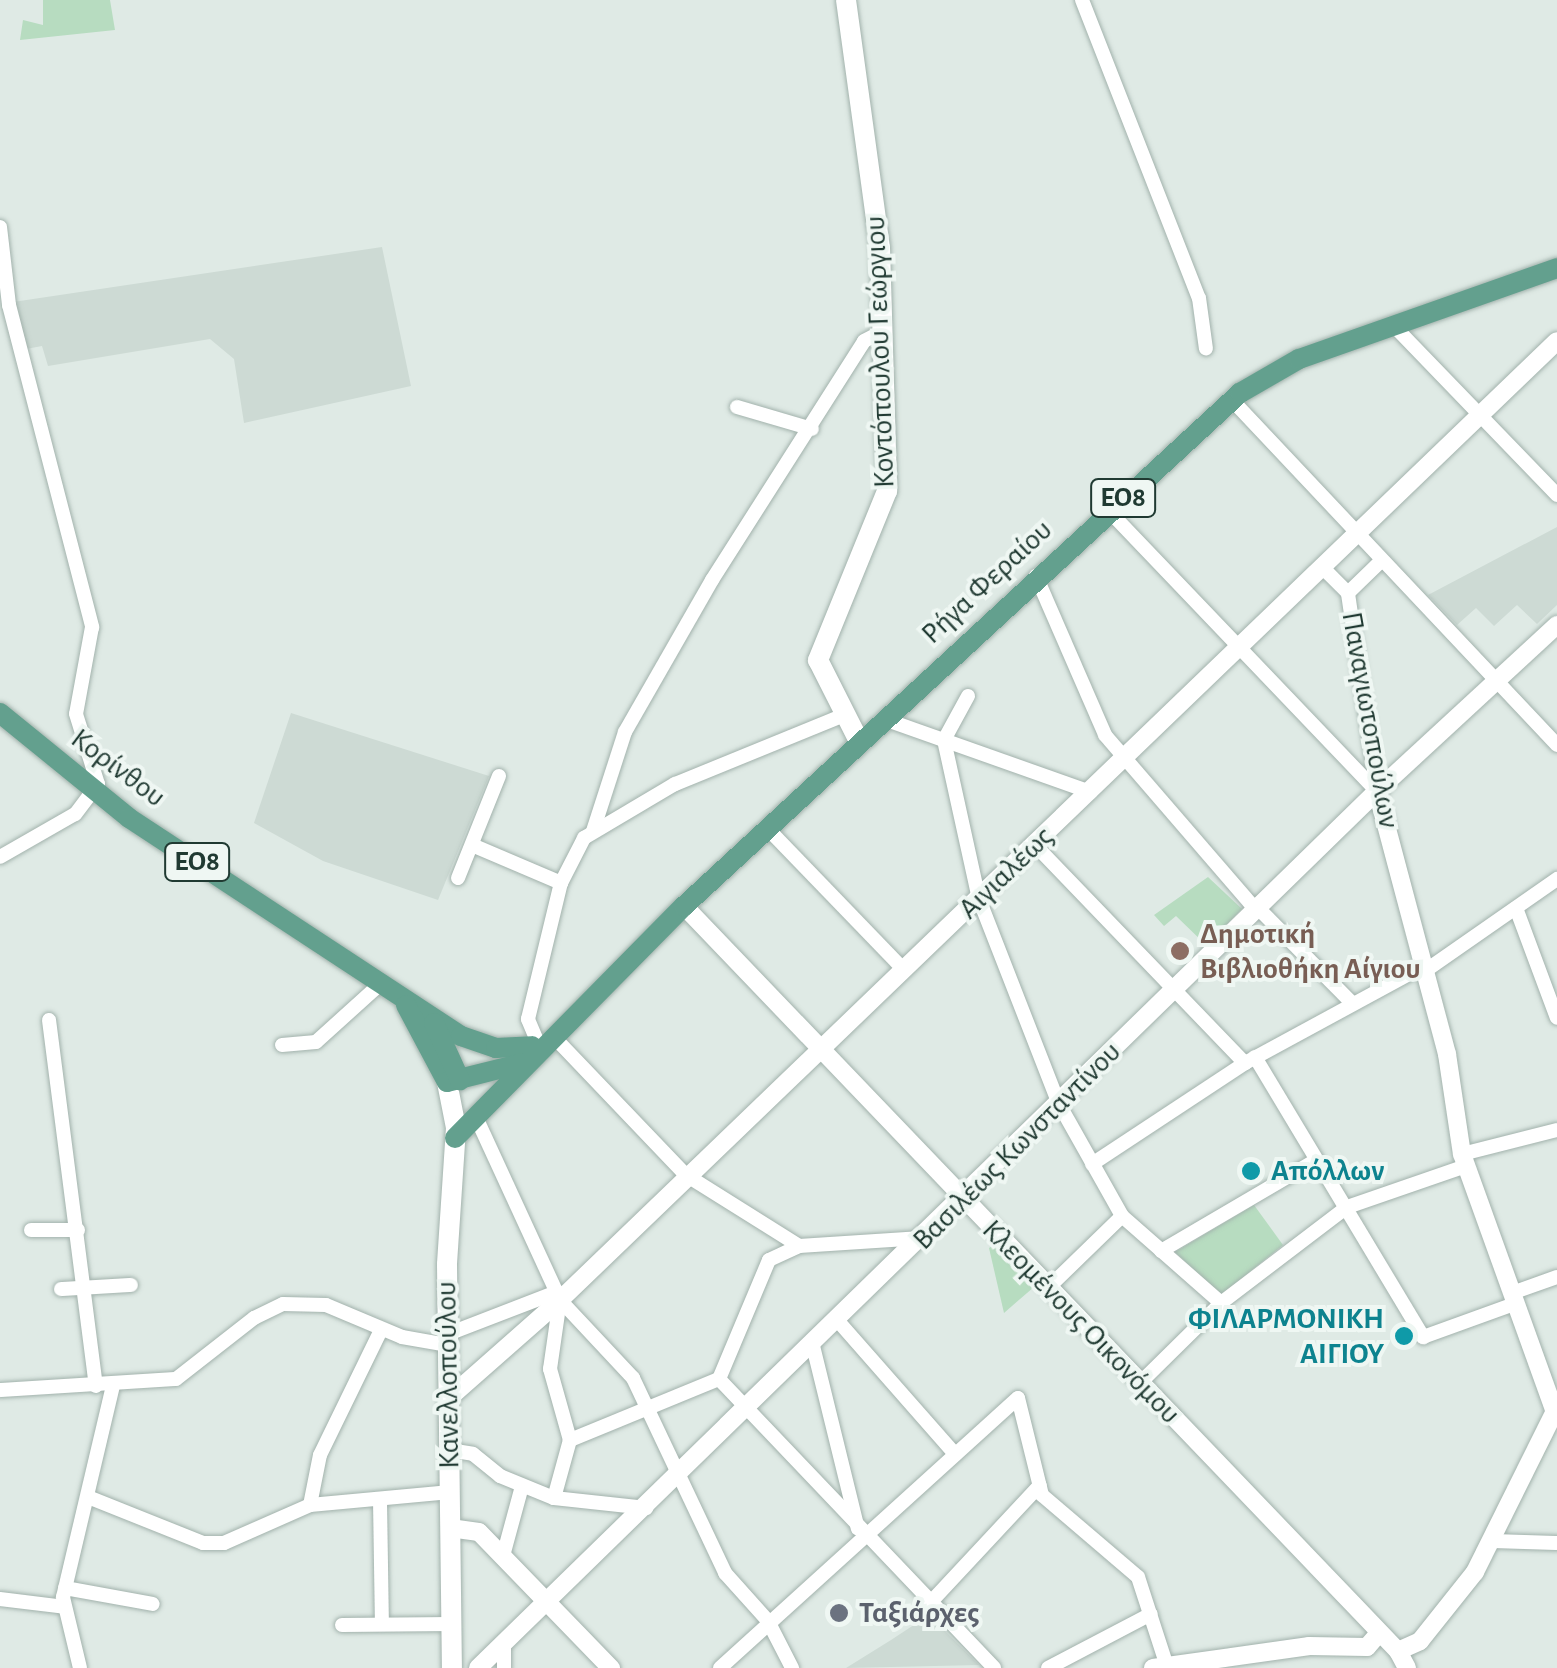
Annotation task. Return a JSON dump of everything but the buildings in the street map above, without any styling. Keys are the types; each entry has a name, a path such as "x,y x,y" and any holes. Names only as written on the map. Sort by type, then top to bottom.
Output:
{"main road":[{"name":"Κοντόπουλου Γεώργιου","path":"846,0 871,156 886,501 818,660 859,741"},
{"name":"Ρήγα Φεραίου","path":"455,1133 684,906 1036,576 1232,400 1299,359 1557,268"},
{"name":"Κορίνθου","path":"0,713 96,793 379,985 428,1013"},
{"name":"Κορίνθου","path":"402,999 452,1075"},
{"name":"ΕΟ8","path":"428,1013 486,1046 539,1046"},
{"path":"428,1013 452,1075"},
{"name":"ΕΟ8","path":"452,1075 539,1046"},
{"name":"Κανελλοπούλου","path":"452,1075 455,1133 448,1339 452,1668"}],"street":[{"path":"1082,0 1199,298 1206,349"},
{"path":"0,227 3,292 92,626 76,706 95,766 96,793 56,828 0,857"},
{"path":"1394,326 1557,495"},
{"path":"593,831 624,732 730,549 812,429 864,342 880,333"},
{"name":"Αιγιαλέως","path":"448,1398 979,899 1557,341"},
{"path":"1232,400 1557,745"},
{"path":"737,407 812,429"},
{"path":"1108,511 1378,791"},
{"name":"Παναγιωτοπούλων","path":"1382,560 1348,593 1378,791 1448,1054 1464,1160 1556,1410"},
{"path":"1322,567 1348,593"},
{"path":"1036,576 1098,722 1257,909 1350,1000"},
{"name":"Βασιλέως Κωνσταντίνου","path":"478,1668 549,1604 1378,791 1557,625"},
{"path":"968,696 944,740 979,899 1059,1104 1122,1216 1221,1303"},
{"path":"800,1246 686,1175 539,1046 528,1019 562,882 578,846 593,831 675,784 844,715"},
{"path":"884,718 1090,792"},
{"path":"458,878 500,776"},
{"path":"767,828 904,970"},
{"path":"472,845 562,882"},
{"path":"1035,845 1175,990 1250,1060 1346,1207 1423,1337 1557,1277"},
{"path":"1092,1164 1250,1060 1350,1000 1425,968 1557,879"},
{"name":"Κλεομένους Οικονόμου","path":"684,906 1398,1650"},
{"path":"1516,908 1557,1018"},
{"path":"282,1044 316,1042 379,985"},
{"path":"49,1020 87,1288 96,1386"},
{"path":"475,1115 558,1296 623,1364 650,1408 730,1580 768,1621 792,1668"},
{"path":"1140,1384 1221,1303 1346,1207 1464,1160 1557,1130"},
{"path":"1161,1252 1316,1160"},
{"path":"1048,1288 1122,1216"},
{"path":"30,1230 78,1230"},
{"path":"570,1440 719,1379 769,1260 800,1246 923,1238"},
{"path":"61,1289 131,1285"},
{"path":"0,1390 113,1385 181,1377 254,1318 282,1304 326,1305 382,1330 448,1339 558,1296"},
{"path":"554,1498 570,1440 550,1369 558,1296"},
{"path":"838,1321 955,1454"},
{"path":"310,1506 310,1482 324,1446 382,1330"},
{"path":"813,1346 860,1532"},
{"path":"719,1379 860,1532 994,1668"},
{"path":"80,1668 65,1606 66,1588 113,1385"},
{"path":"720,1668 860,1532 1018,1398 1042,1495 1138,1576 1162,1666 1280,1659 1367,1647 1379,1633"},
{"path":"1407,1668 1398,1650 1420,1641 1492,1541 1556,1410"},
{"path":"449,1450 474,1454 522,1486 554,1498 647,1508"},
{"path":"930,1603 1040,1485"},
{"path":"503,1556 522,1486"},
{"path":"88,1497 220,1543 310,1506 450,1492"},
{"path":"380,1501 382,1624"},
{"path":"450,1528 479,1532 611,1668"},
{"path":"1492,1541 1557,1543"},
{"path":"66,1588 153,1604"},
{"path":"0,1599 65,1606"},
{"path":"1048,1668 1152,1617"},
{"path":"342,1625 452,1624"},
{"path":"504,1645 504,1668"}],"shaded area":[{"path":"382,247 411,386 244,423 234,359 210,339 48,366 42,346 26,349 13,302"},
{"path":"1557,527 1557,605 1537,624 1517,605 1494,626 1476,608 1457,625 1428,595"},
{"path":"291,713 489,776 438,900 323,861 254,823"},
{"path":"929,1615 979,1665 846,1668 891,1640"}],"green space":[{"path":"43,0 110,0 115,30 20,40 23,20 43,25"},
{"path":"1208,877 1242,909 1206,945 1176,916 1164,926 1154,915"},
{"path":"1254,1205 1283,1245 1221,1295 1175,1252"},
{"path":"994,1245 1034,1287 1004,1313 989,1248"}],"place":[{"name":"Δημοτική Βιβλιοθήκη Αίγιου","path":"1180,951"},
{"name":"Απόλλων","path":"1251,1171"},
{"name":"ΦΙΛΑΡΜΟΝΙΚΗ ΑΙΓΙΟΥ","path":"1404,1336"},
{"name":"Ταξιάρχες","path":"839,1613"}]}
